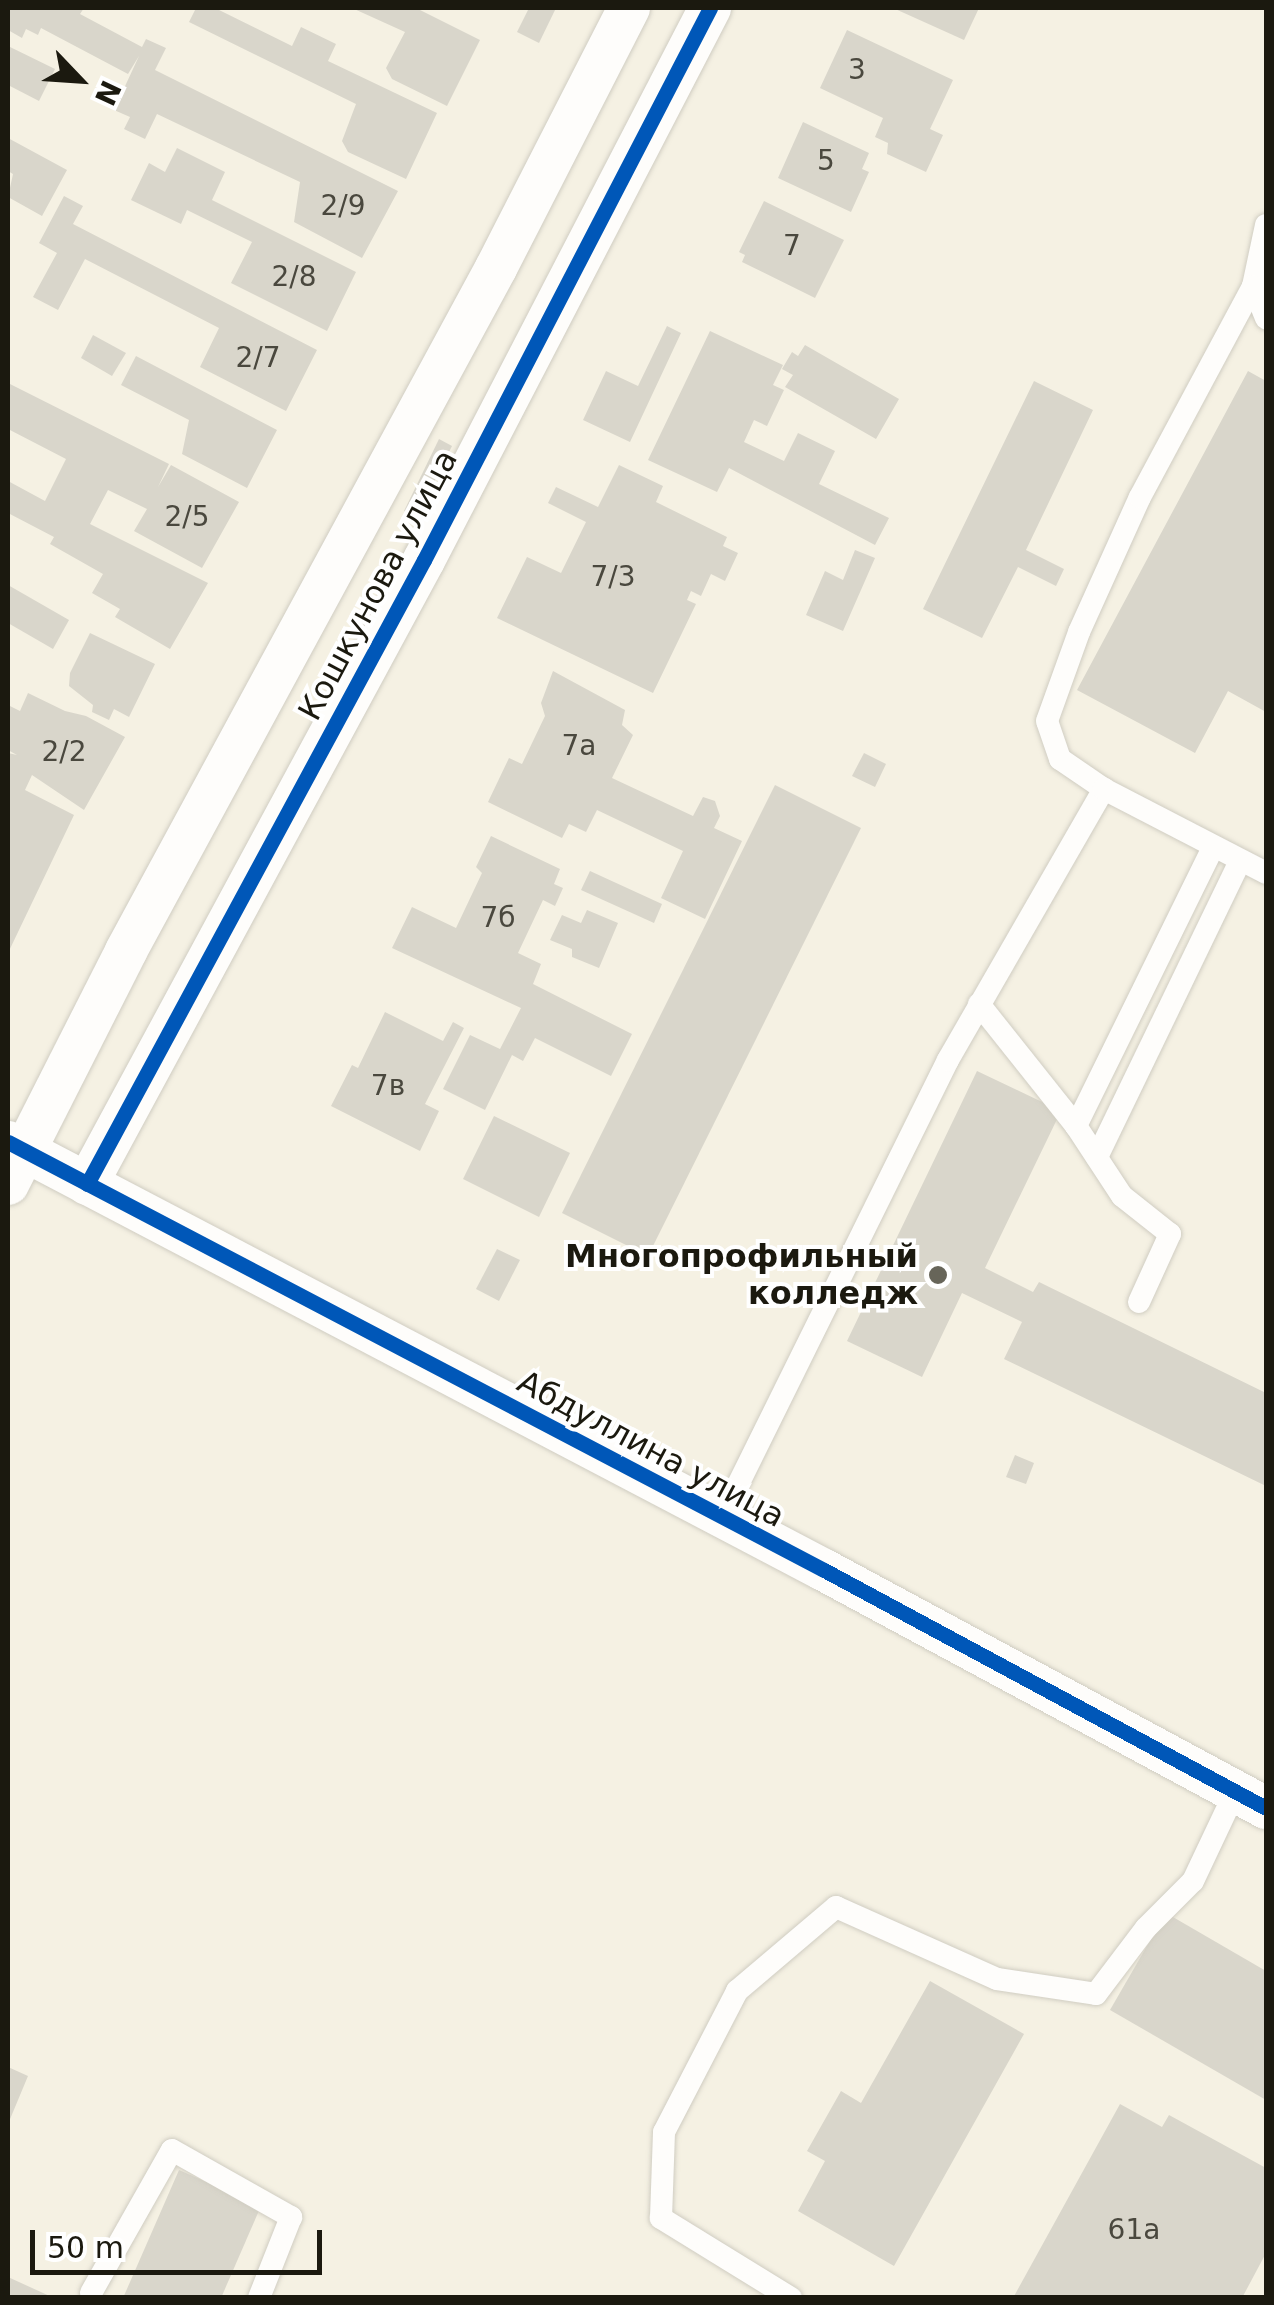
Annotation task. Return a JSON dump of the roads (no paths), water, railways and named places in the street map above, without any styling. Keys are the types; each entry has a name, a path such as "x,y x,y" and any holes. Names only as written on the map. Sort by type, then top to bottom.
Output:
{"street":[{"name":"Кошкунова улица","path":"13,1159 496,268 629,8"},
{"name":"Кошкунова улица","path":"87,1184 424,560 710,8"},
{"name":"Абдуллина улица","path":"13,1159 87,1184 1251,1800"}],"lane":[{"path":"1266,225 1253,286 1140,498 1079,632 1047,720 1060,758 1104,790 1266,874"},
{"path":"1253,286 1266,318"},
{"path":"722,1517 978,1004 1104,790"},
{"path":"1076,1126 1213,847"},
{"path":"1097,1157 1240,861"},
{"path":"978,1004 1076,1126 1122,1196 1170,1234 1139,1302"},
{"path":"790,2298 661,2218 664,2132 737,1991 836,1908 997,1979 1096,1994 1146,1928 1194,1881 1251,1800"},
{"path":"91,2293 172,2150 291,2216 259,2298"}],"place":[{"name":"Многопрофильный колледж","path":"938,1275"}]}
